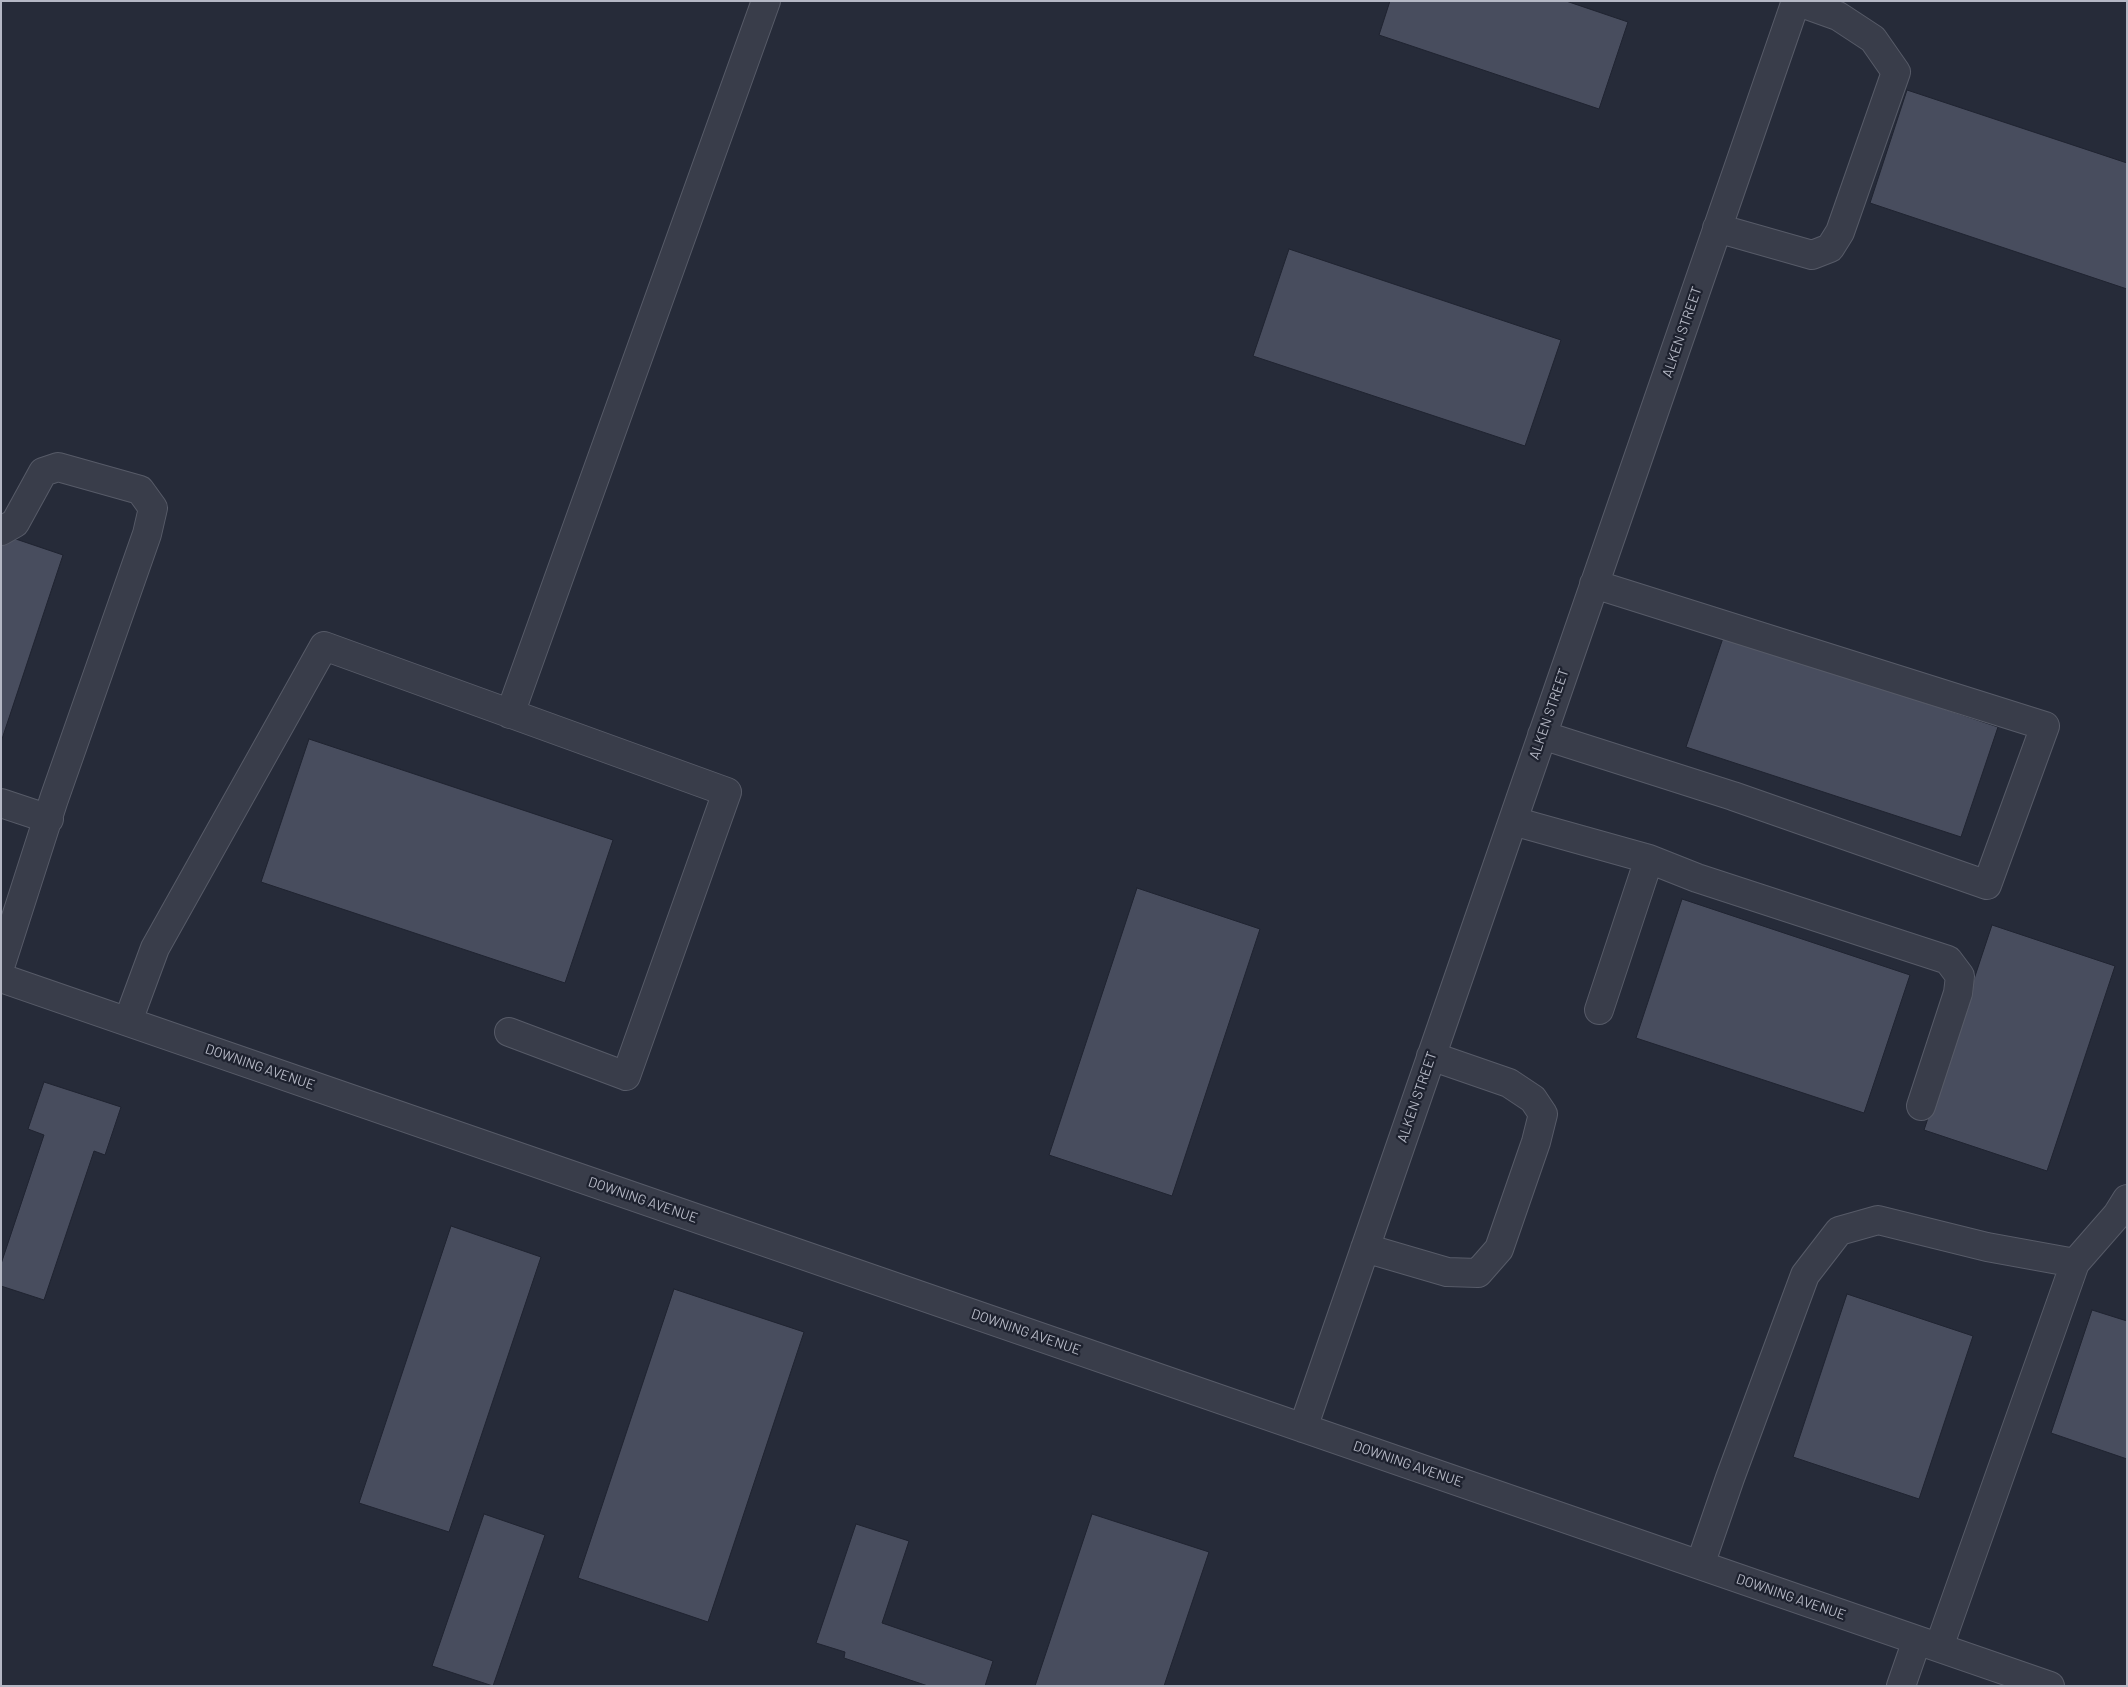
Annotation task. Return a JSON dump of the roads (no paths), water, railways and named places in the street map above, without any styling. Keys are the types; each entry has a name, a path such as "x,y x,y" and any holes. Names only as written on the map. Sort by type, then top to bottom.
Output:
{"street":[{"path":"510,714 766,1"},
{"path":"1718,228 1812,255 1830,248 1840,232 1896,72 1873,39 1838,16 1796,1"},
{"name":"ALKEN STREET","path":"1303,1428 1796,1"},
{"path":"1,531 15,524 43,472 58,467 140,490 153,508 147,534 54,799 1,964"},
{"path":"1542,735 1733,796 1987,885 2045,726 1594,584"},
{"path":"128,1022 155,948 324,646 727,792 626,1076 509,1032"},
{"path":"1,803 49,819"},
{"path":"1513,821 1649,859 1697,878 1948,960 1960,976 1958,993 1920,1106"},
{"path":"1600,1010 1649,859"},
{"name":"DOWNING AVENUE","path":"1,978 2050,1686"},
{"path":"1365,1248 1447,1272 1478,1273 1499,1249 1536,1142 1543,1114 1533,1099 1509,1083 1431,1056"},
{"path":"1901,1686 1928,1644 2075,1264 2117,1215 2127,1199"},
{"path":"1700,1565 1805,1275 1839,1231 1878,1220 1987,1247 2075,1264"}]}
